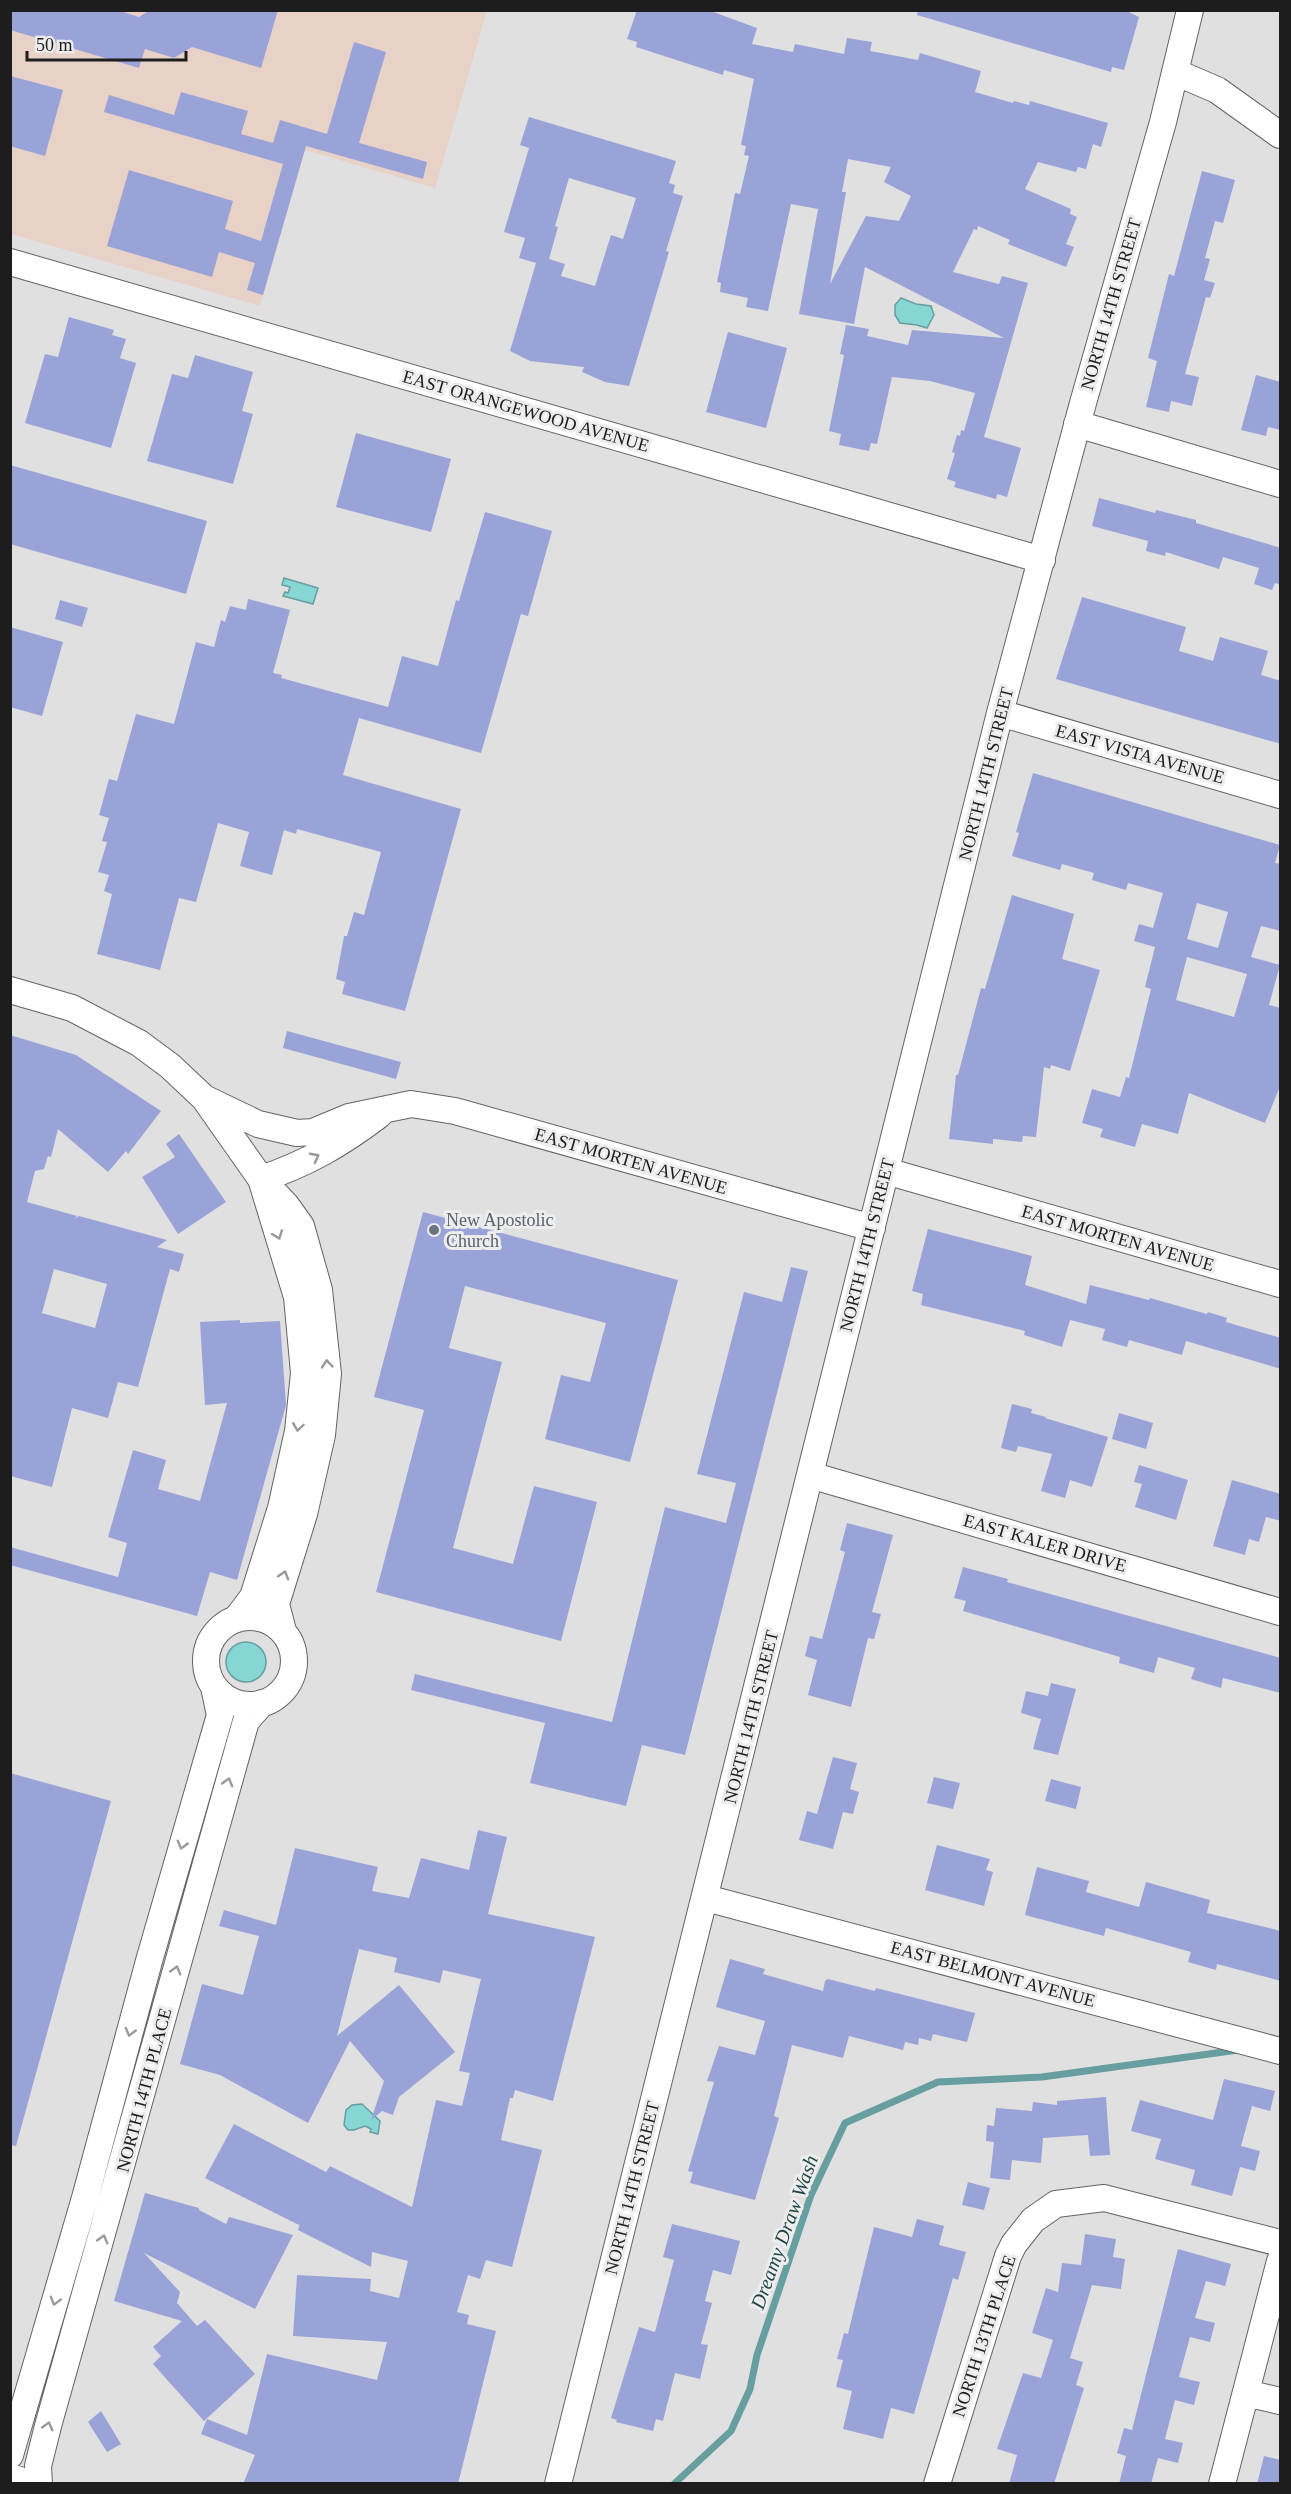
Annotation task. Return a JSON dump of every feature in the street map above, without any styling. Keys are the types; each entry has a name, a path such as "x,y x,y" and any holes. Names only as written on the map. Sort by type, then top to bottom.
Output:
{"street":[{"name":"NORTH 14TH STREET","path":"558,2484 1000,713 1077,424 1164,122 1190,11"},
{"path":"1175,72 1217,90 1281,135"},
{"name":"EAST ORANGEWOOD AVENUE","path":"10,262 1042,560"},
{"path":"1077,424 1281,484"},
{"name":"EAST VISTA AVENUE","path":"1000,713 1281,795"},
{"name":"EAST MORTEN AVENUE","path":"10,990 72,1008 139,1043 170,1066 204,1098 261,1179"},
{"name":"EAST MORTEN AVENUE","path":"204,1098 258,1124 297,1133 313,1132 349,1117 389,1107 411,1104 455,1111 872,1228"},
{"path":"261,1179 292,1169 347,1139 389,1107"},
{"name":"EAST MORTEN AVENUE","path":"886,1171 1281,1284"},
{"name":"NORTH 14TH PLACE","path":"10,2455 85,2198 149,1961 220,1715 214,1687 207,1669 207,1650 212,1638 220,1628 237,1618 253,1597 281,1508 298,1431 304,1373 297,1297 261,1179"},
{"name":"NORTH 14TH PLACE","path":"39,2484 38,2466 48,2426 120,2180 174,1975 246,1721 262,1703 274,1698 283,1689 294,1667 290,1642 283,1631 276,1604 304,1514 322,1435 328,1374 319,1290 301,1226 286,1205 261,1179"},
{"name":"EAST KALER DRIVE","path":"810,1475 1281,1612"},
{"path":"237,1618 249,1616 262,1618 283,1631"},
{"path":"214,1687 224,1697 236,1703 249,1705 262,1703"},
{"name":"EAST BELMONT AVENUE","path":"706,1898 1281,2051"},
{"name":"NORTH 13TH PLACE","path":"937,2484 1008,2256 1014,2244 1033,2220 1056,2204 1104,2198 1281,2243"},
{"path":"1222,2484 1281,2261"},
{"path":"1246,2393 1281,2402"},
{"path":"10,2477 32,2484"}],"shaded area":[{"path":"10,11 487,11 435,188 305,150 260,306 11,234"}],"water":[{"path":"901,298 916,304 931,306 934,315 927,328 900,323 895,315 895,305"},
{"path":"284,578 318,588 313,604 283,596 285,592 288,593 290,587 282,585"},
{"path":"246,1642 260,1648 266,1662 260,1676 246,1682 232,1676 226,1662 232,1648"},
{"path":"362,2104 380,2121 378,2134 370,2132 371,2129 365,2126 348,2130 344,2125 346,2110 352,2105"}],"building":[{"path":"10,10 117,10 139,17 150,10 278,10 261,68 192,47 174,58 145,49 139,68 10,30"},
{"path":"637,10 708,10 757,28 752,44 793,52 795,44 844,54 847,38 872,42 870,51 918,60 920,53 981,71 975,92 1013,103 1014,101 1029,105 1030,101 1108,123 1101,147 1093,144 1086,169 1078,167 1076,172 1038,162 1025,189 1071,209 1070,214 1077,217 1066,244 1074,247 1066,267 1008,244 1010,240 978,226 977,230 974,229 953,272 999,284 1002,276 1028,283 984,437 1021,448 1007,497 997,494 996,499 954,487 956,482 947,479 955,453 952,452 957,435 960,436 961,430 964,431 975,393 930,381 892,377 877,444 871,443 869,451 839,445 841,434 829,431 844,355 840,354 846,325 869,329 867,336 908,345 912,330 1004,338 865,267 854,324 799,314 818,209 791,204 768,311 746,307 748,298 720,292 721,283 717,282 735,193 740,194 749,156 744,155 746,146 741,145 754,79 724,70 723,75 636,47 637,42 627,39","holes":["848,159 891,167 884,182 911,196 899,221 866,216 830,284 846,192 842,192"]},
{"path":"918,10 1125,10 1139,17 1124,70 1112,67 1111,72 917,15"},
{"path":"354,42 386,52 359,143 427,162 423,179 306,146 263,295 247,290 255,263 219,252 212,277 107,246 129,170 233,201 225,229 261,241 283,164 104,112 109,95 174,115 181,92 248,111 241,134 273,143 280,120 327,134"},
{"path":"10,76 63,90 45,156 10,146"},
{"path":"529,117 676,161 669,183 675,185 673,193 683,196 666,251 669,252 629,386 605,382 582,372 584,367 530,361 510,351 536,263 519,258 525,238 504,232 529,148 520,145","holes":["569,178 636,198 623,239 611,235 595,286 561,276 565,264 549,259 558,227 555,226"]},
{"path":"1202,171 1235,180 1223,223 1215,221 1205,258 1210,259 1204,280 1215,283 1210,298 1206,297 1185,374 1199,377 1192,406 1171,401 1169,412 1146,407 1157,361 1148,358 1169,274 1174,276"},
{"path":"69,317 114,330 112,335 126,339 120,358 136,363 111,448 25,423 45,354 58,357"},
{"path":"728,332 787,348 766,428 706,412"},
{"path":"195,355 253,372 242,411 253,414 233,484 147,461 172,374 188,378"},
{"path":"1256,375 1281,382 1281,430 1268,427 1266,436 1241,430"},
{"path":"356,433 451,459 431,532 336,507"},
{"path":"10,465 207,521 186,594 10,544"},
{"path":"1099,498 1155,513 1156,510 1196,520 1196,523 1281,548 1281,585 1275,583 1272,590 1254,584 1259,568 1223,557 1219,569 1166,552 1165,556 1146,551 1148,541 1092,526"},
{"path":"485,512 552,531 528,616 521,614 481,753 359,718 343,775 461,809 405,1011 342,994 345,982 336,979 344,936 347,936 354,912 364,915 381,852 297,829 296,834 284,830 272,875 240,866 249,832 218,823 196,902 179,898 160,970 97,954 112,894 104,891 109,875 98,872 107,842 102,841 109,818 99,815 109,779 117,781 136,714 174,724 196,642 214,647 221,620 225,622 230,606 246,610 248,599 290,610 273,673 282,675 281,678 388,707 402,656 438,666 456,600 459,601"},
{"path":"1082,597 1186,627 1179,651 1213,661 1220,637 1268,651 1261,675 1281,681 1281,744 1056,679"},
{"path":"60,600 88,608 82,627 55,619"},
{"path":"10,627 63,642 42,716 10,707"},
{"path":"1033,773 1280,845 1275,863 1281,864 1281,931 1261,926 1251,957 1280,965 1269,1005 1281,1008 1281,1084 1265,1123 1189,1093 1178,1134 1142,1124 1135,1147 1100,1137 1103,1129 1082,1123 1092,1089 1120,1097 1126,1077 1129,1078 1151,989 1145,987 1155,947 1134,941 1139,924 1153,928 1163,893 1128,883 1126,890 1092,880 1094,873 1062,864 1060,870 1012,856 1019,833 1016,832","holes":["1197,903 1228,912 1218,948 1187,939","1187,957 1247,974 1234,1017 1176,1000"]},
{"path":"1012,895 1074,914 1062,959 1100,970 1070,1071 1051,1065 1050,1069 1044,1067 1036,1137 1023,1136 1022,1142 993,1139 993,1144 949,1139 956,1075 958,1075 981,988 985,989"},
{"path":"287,1031 401,1062 396,1079 283,1048"},
{"path":"10,1035 76,1055 161,1111 128,1154 126,1151 108,1172 58,1129 51,1157 48,1156 44,1169 35,1171 27,1202 77,1216 74,1219 79,1216 167,1240 157,1247 184,1254 179,1272 170,1269 138,1387 118,1382 108,1418 72,1408 52,1487 10,1476","holes":["54,1269 107,1284 95,1328 42,1313"]},
{"path":"179,1134 226,1202 178,1234 142,1177 175,1157 166,1144"},
{"path":"423,1212 678,1280 630,1462 545,1439 561,1375 590,1382 606,1323 465,1286 449,1348 502,1362 453,1548 513,1564 534,1486 597,1502 561,1641 376,1592 424,1410 374,1397"},
{"path":"928,1229 1032,1256 1025,1285 1086,1304 1090,1285 1149,1300 1150,1298 1207,1314 1208,1312 1227,1318 1226,1322 1281,1338 1281,1369 1186,1341 1182,1355 1129,1340 1127,1347 1102,1340 1105,1329 1070,1320 1062,1347 1024,1335 1025,1331 921,1305 923,1294 912,1291"},
{"path":"791,1267 808,1271 685,1755 642,1745 626,1806 530,1783 545,1723 411,1690 415,1674 612,1722 665,1507 726,1523 736,1483 697,1474 744,1292 782,1302"},
{"path":"240,1320 240,1323 280,1321 286,1405 237,1580 210,1572 197,1616 10,1565 10,1547 118,1577 127,1543 108,1537 133,1450 166,1460 158,1489 200,1501 227,1403 205,1405 200,1322"},
{"path":"1012,1404 1032,1409 1031,1413 1045,1418 1108,1437 1092,1487 1070,1480 1065,1498 1041,1491 1052,1454 1018,1446 1016,1452 1001,1448"},
{"path":"1119,1413 1153,1423 1146,1449 1112,1439"},
{"path":"1139,1465 1188,1480 1176,1520 1135,1507 1142,1484 1134,1482"},
{"path":"1232,1480 1281,1494 1281,1521 1266,1517 1259,1542 1249,1539 1245,1555 1213,1546"},
{"path":"847,1523 893,1535 872,1612 881,1614 874,1639 868,1638 851,1707 808,1695 817,1660 805,1656 810,1636 822,1639 845,1552 840,1550"},
{"path":"963,1567 1008,1579 1007,1582 1281,1658 1281,1693 1223,1678 1221,1688 1191,1679 1195,1668 1158,1657 1154,1673 1119,1663 1120,1657 963,1611 966,1601 954,1598"},
{"path":"1051,1683 1076,1689 1058,1755 1033,1749 1041,1719 1021,1713 1026,1691 1048,1696"},
{"path":"833,1757 857,1763 850,1789 859,1792 853,1814 843,1812 833,1849 799,1840 807,1811 817,1814"},
{"path":"10,1773 111,1801 16,2146 10,2145"},
{"path":"934,1777 960,1783 953,1809 927,1803"},
{"path":"1051,1779 1081,1787 1076,1809 1045,1801"},
{"path":"478,1830 507,1837 488,1914 595,1937 553,2101 515,2090 513,2098 510,2098 501,2140 542,2150 512,2267 486,2260 480,2279 468,2275 457,2312 469,2315 467,2324 496,2331 458,2484 243,2484 255,2455 201,2434 207,2419 247,2435 267,2354 377,2380 387,2342 293,2336 297,2275 371,2279 370,2291 399,2298 408,2261 372,2252 371,2267 298,2230 300,2223 299,2225 205,2178 234,2124 326,2172 330,2166 412,2207 436,2100 462,2106 470,2073 459,2071 481,1979 443,1970 440,1983 394,1972 397,1958 359,1949 337,2036 399,1985 455,2052 399,2097 393,2115 382,2111 371,2120 384,2081 350,2041 308,2123 220,2075 180,2064 202,1984 243,1995 259,1936 219,1926 224,1910 276,1925 295,1848 378,1867 372,1891 409,1898 421,1858 469,1870"},
{"path":"937,1845 990,1859 986,1870 993,1872 984,1906 925,1890"},
{"path":"1037,1867 1089,1881 1086,1892 1139,1907 1146,1882 1210,1900 1207,1913 1281,1931 1281,1981 1217,1964 1216,1970 1188,1962 1191,1952 1106,1928 1104,1936 1025,1915"},
{"path":"730,1959 765,1969 763,1974 823,1991 825,1981 828,1979 875,1991 876,1988 975,2013 967,2042 933,2034 931,2041 919,2038 918,2045 905,2042 903,2050 849,2036 843,2058 792,2045 774,2116 779,2118 755,2200 690,2183 693,2172 688,2171 714,2082 707,2081 719,2046 755,2055 765,2021 716,2007"},
{"path":"1224,2079 1275,2091 1270,2111 1252,2106 1241,2146 1260,2151 1255,2171 1240,2167 1232,2196 1191,2185 1195,2170 1155,2159 1161,2139 1131,2131 1140,2100 1213,2120"},
{"path":"1106,2097 1110,2155 1090,2156 1088,2135 1043,2138 1041,2163 1012,2160 1010,2180 990,2178 994,2142 986,2141 987,2125 994,2126 996,2108 1032,2111 1033,2102 1057,2105 1057,2101"},
{"path":"968,2182 990,2188 984,2210 962,2205"},
{"path":"145,2193 199,2208 226,2224 229,2217 293,2235 255,2309 144,2253 180,2292 177,2303 197,2326 205,2320 255,2374 204,2421 153,2364 161,2356 153,2347 182,2321 114,2301"},
{"path":"917,2219 944,2226 939,2245 966,2252 958,2280 953,2278 914,2414 891,2408 883,2439 843,2429 852,2391 836,2387 843,2360 837,2359 844,2333 848,2334 874,2227 912,2237"},
{"path":"672,2224 740,2241 731,2275 713,2270 705,2301 712,2303 701,2344 708,2345 700,2379 675,2373 663,2421 656,2419 653,2431 616,2422 617,2420 611,2418 639,2327 655,2332 674,2260 663,2257"},
{"path":"1085,2234 1116,2239 1113,2257 1125,2259 1121,2289 1092,2285 1070,2358 1083,2362 1076,2385 1084,2388 1054,2484 1009,2484 1017,2455 997,2449 1023,2373 1041,2378 1053,2340 1032,2333 1046,2288 1058,2292 1062,2263 1081,2265"},
{"path":"1178,2249 1231,2264 1225,2286 1206,2281 1195,2318 1215,2323 1210,2342 1190,2337 1179,2377 1200,2382 1194,2405 1175,2400 1165,2439 1183,2443 1178,2463 1158,2458 1151,2484 1119,2484 1126,2456 1117,2453 1124,2428 1132,2430"},
{"path":"101,2411 121,2444 107,2452 88,2422"},
{"path":"1264,2456 1281,2460 1281,2484 1257,2484"}],"waterway":[{"name":"Dreamy Draw Wash","path":"674,2484 731,2431 750,2389 757,2355 811,2195 845,2123 938,2082 1042,2077 1238,2050"}],"place":[{"name":"New Apostolic Church","path":"434,1230"}]}
